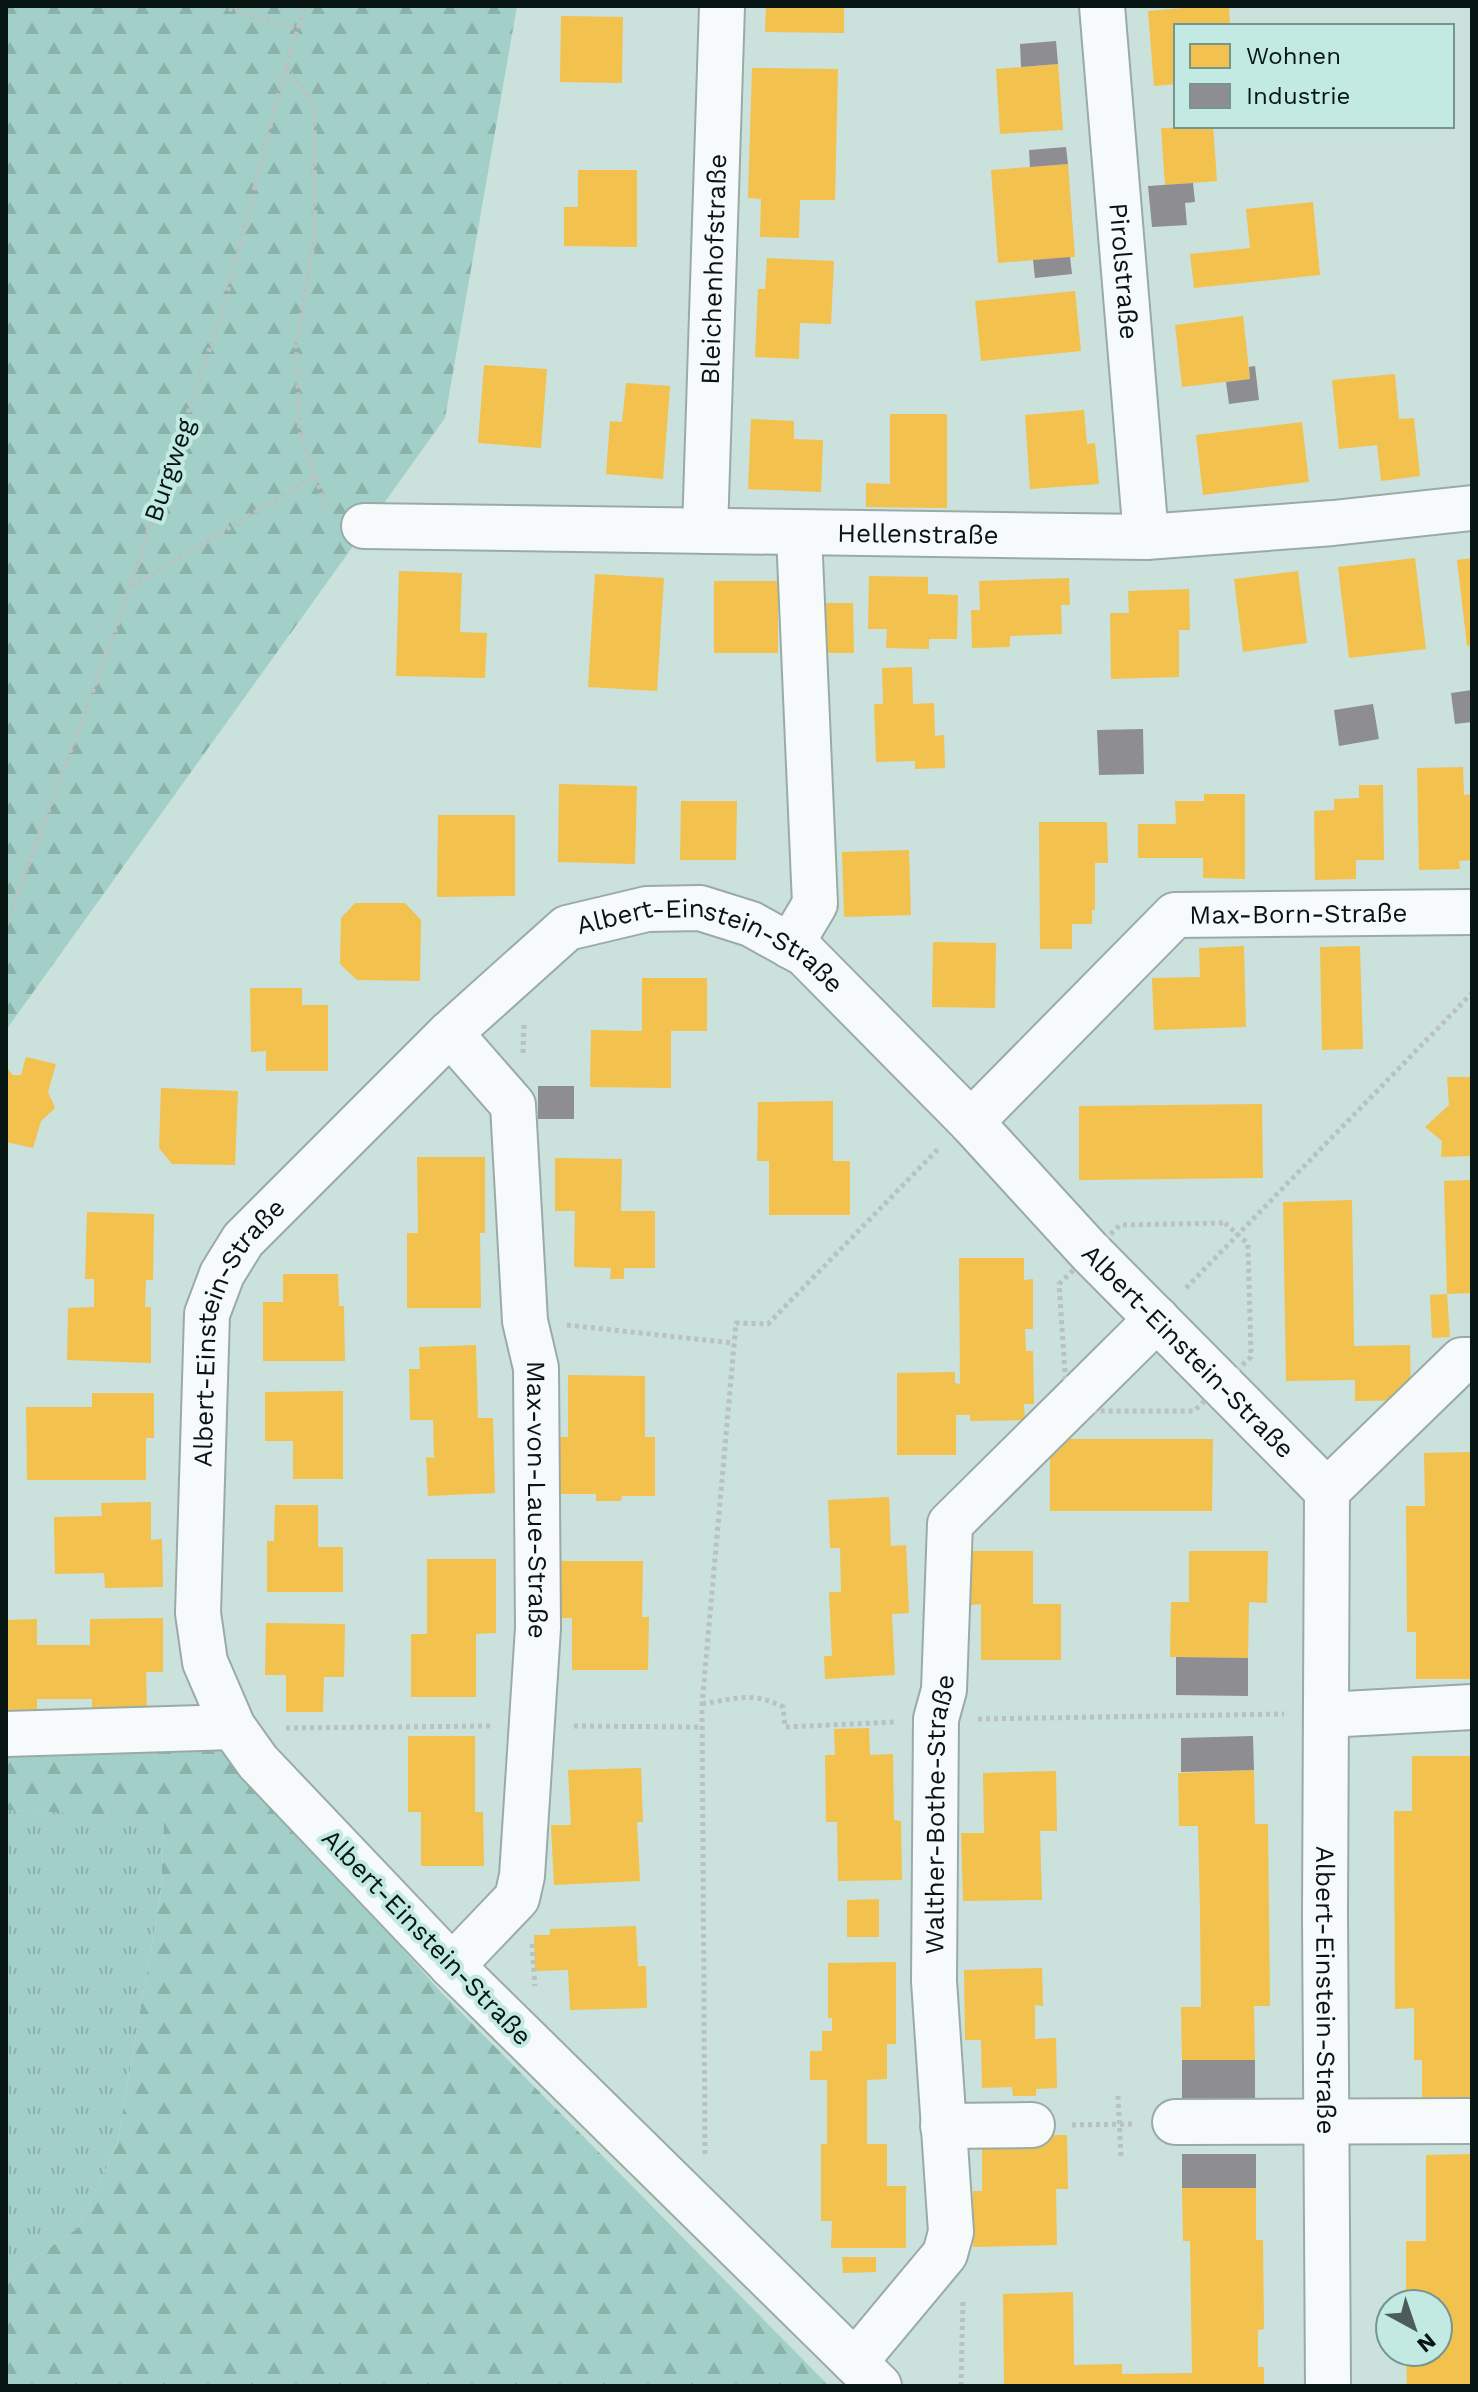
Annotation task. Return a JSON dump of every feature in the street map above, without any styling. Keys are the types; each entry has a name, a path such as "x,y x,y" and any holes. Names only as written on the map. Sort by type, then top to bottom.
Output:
{"street":[{"name":"Bleichenhofstraße","path":"705,531 722,6"},
{"name":"Pirolstraße","path":"1102,6 1146,537"},
{"name":"Hellenstraße","path":"364,526 1146,537 1333,523 1472,508"},
{"path":"790,946 815,904 799,534"},
{"name":"Albert-Einstein-Straße","path":"867,2374 452,1966 258,1762 233,1727 205,1662 198,1613 207,1314 222,1274 243,1240 450,1033 567,928 647,909 700,908 751,924 805,954 971,1122 1090,1252 1327,1491 1328,2386"},
{"name":"Max-Born-Straße","path":"971,1122 1175,915 1472,912"},
{"path":"450,1033 513,1105"},
{"name":"Max-von-Laue-Straße","path":"513,1105 525,1321 536,1368 538,1628 522,1876 517,1898"},
{"name":"Walther-Bothe-Straße","path":"867,2374 945,2254 951,2232 934,1981 936,1719 944,1690 950,1524 1157,1319"},
{"path":"1327,1491 1462,1360 1472,1360"},
{"path":"1326,1715 1472,1707"},
{"path":"6,1734 233,1727"},
{"path":"452,1966 517,1898"},
{"path":"1175,2122 1472,2121"},
{"path":"943,2126 1032,2125"}],"path":[{"path":"221,6 298,29"},
{"name":"Burgweg","path":"6,925 130,588 223,309 286,66 305,6"},
{"path":"130,588 315,476 300,433 296,345 315,235 314,106 286,66"},
{"path":"513,1105 521,1087 526,984 523,967"},
{"path":"1157,1319 1472,993"},
{"path":"705,2217 701,1727 736,1323 768,1324 929,1157 971,1122"},
{"path":"525,1321 733,1343"},
{"path":"702,1704 741,1697 765,1698 783,1707 785,1727 873,1724"},
{"path":"936,1719 1326,1715"},
{"path":"605,1725 701,1727"},
{"path":"298,1728 479,1726"},
{"path":"517,1898 531,1927 538,2031 533,2047"},
{"path":"1118,2096 1121,2157"},
{"path":"961,2386 963,2308"}],"green space":[{"path":"6,6 517,6 445,418 6,1030"},
{"path":"6,1740 224,1748 439,1990 829,2386 6,2386 6,2278 78,2228 117,2145 161,1890 164,1817 6,1810"},
{"path":"6,1810 164,1816 161,1890 117,2145 78,2228 6,2278"}],"building: Wohnen":[{"path":"766,6 844,6 844,33 765,32"},
{"path":"1229,6 1230,24 1174,24 1174,84 1154,86 1148,11"},
{"path":"561,16 623,17 622,83 560,82"},
{"path":"1058,64 1063,130 1000,134 996,69"},
{"path":"752,68 838,69 835,200 800,200 799,238 760,237 761,199 748,198"},
{"path":"1161,128 1213,128 1217,181 1165,185"},
{"path":"1068,164 1075,257 998,263 991,170"},
{"path":"578,170 637,170 637,247 564,246 564,207 578,207"},
{"path":"1313,202 1320,275 1194,288 1190,254 1250,248 1246,209"},
{"path":"767,258 834,261 831,324 800,323 799,359 755,357 758,289 765,289"},
{"path":"1075,291 1081,351 981,361 975,301"},
{"path":"1243,316 1250,379 1182,387 1175,325"},
{"path":"484,365 547,369 541,448 478,443"},
{"path":"1395,374 1399,419 1414,418 1420,476 1381,481 1377,445 1339,449 1332,380"},
{"path":"626,383 670,386 663,479 606,474 610,421 622,422"},
{"path":"1084,410 1087,444 1095,443 1099,484 1030,489 1025,415"},
{"path":"890,414 947,414 947,508 866,507 866,483 890,484"},
{"path":"751,419 794,421 794,439 823,440 821,492 748,489"},
{"path":"1302,422 1309,482 1203,495 1196,435"},
{"path":"1415,558 1426,649 1349,658 1338,567"},
{"path":"1472,558 1472,645 1467,646 1457,560"},
{"path":"399,571 462,573 460,632 487,633 485,678 396,676"},
{"path":"1298,571 1307,643 1243,652 1234,579"},
{"path":"595,574 664,578 657,691 588,687"},
{"path":"869,576 928,577 928,594 958,595 957,639 929,639 929,649 886,648 887,629 868,629"},
{"path":"1069,578 1070,605 1061,605 1062,634 1010,636 1010,647 972,648 971,610 980,610 979,581"},
{"path":"714,581 778,581 778,653 714,653"},
{"path":"1189,589 1190,630 1179,630 1179,677 1111,679 1110,613 1129,613 1128,591"},
{"path":"820,603 853,603 854,653 821,653"},
{"path":"912,667 913,704 934,703 935,736 944,735 945,768 915,769 915,761 876,762 874,704 883,704 882,668"},
{"path":"1463,767 1464,795 1472,794 1472,860 1459,861 1460,869 1419,870 1417,768"},
{"path":"559,784 637,786 635,864 558,862"},
{"path":"1359,785 1383,785 1384,860 1356,860 1356,879 1315,880 1314,811 1334,810 1334,799 1359,798"},
{"path":"1204,794 1245,794 1245,879 1203,878 1203,858 1138,858 1138,824 1176,824 1175,801 1204,801"},
{"path":"681,801 737,801 736,860 680,860"},
{"path":"438,815 515,815 515,896 437,897"},
{"path":"1039,822 1107,822 1108,863 1095,863 1092,924 1072,924 1072,949 1040,949"},
{"path":"909,850 911,915 844,917 842,852"},
{"path":"355,903 405,903 421,920 420,981 357,980 340,964 341,918"},
{"path":"933,942 996,943 995,1008 932,1007"},
{"path":"1244,946 1246,1027 1154,1030 1152,978 1200,977 1199,948"},
{"path":"1360,946 1363,1049 1322,1050 1320,947"},
{"path":"642,978 707,978 707,1031 671,1031 671,1088 590,1087 591,1030 642,1031"},
{"path":"250,988 302,988 302,1005 328,1005 328,1071 266,1071 266,1051 251,1052"},
{"path":"26,1057 56,1064 48,1092 55,1108 41,1121 33,1148 6,1142 6,1067 13,1075 21,1075"},
{"path":"1447,1077 1472,1077 1472,1156 1441,1157 1442,1141 1425,1127 1449,1105"},
{"path":"161,1088 238,1091 235,1165 172,1164 159,1148"},
{"path":"833,1101 833,1161 850,1161 850,1215 769,1215 769,1161 757,1161 758,1102"},
{"path":"1262,1104 1263,1178 1079,1180 1079,1106"},
{"path":"417,1157 485,1157 485,1233 480,1233 481,1308 407,1308 407,1233 418,1233"},
{"path":"555,1158 622,1159 621,1211 655,1211 655,1268 624,1268 624,1279 610,1279 611,1268 574,1267 575,1211 555,1211"},
{"path":"1472,1180 1472,1293 1447,1294 1444,1181"},
{"path":"1352,1200 1354,1346 1410,1345 1411,1400 1355,1401 1355,1380 1286,1381 1283,1202"},
{"path":"87,1212 154,1214 153,1280 146,1280 145,1307 151,1307 151,1363 67,1360 68,1308 94,1307 94,1279 85,1279"},
{"path":"959,1258 1024,1258 1024,1280 1033,1279 1033,1329 1025,1329 1026,1351 1033,1351 1034,1404 1024,1404 1025,1420 970,1421 970,1415 956,1415 956,1455 897,1455 897,1373 955,1372 955,1383 960,1384"},
{"path":"283,1274 338,1274 339,1306 344,1306 345,1361 263,1361 263,1302 283,1302"},
{"path":"1447,1294 1450,1337 1432,1338 1430,1295"},
{"path":"476,1345 478,1418 493,1418 495,1493 428,1496 426,1457 434,1458 433,1420 410,1420 409,1369 420,1369 419,1347"},
{"path":"568,1375 645,1376 645,1437 655,1437 655,1496 622,1496 621,1501 596,1501 596,1494 558,1494 558,1437 568,1437"},
{"path":"343,1391 343,1479 293,1479 293,1441 265,1441 265,1392"},
{"path":"92,1393 154,1393 154,1438 146,1438 146,1480 27,1480 26,1407 92,1407"},
{"path":"1050,1439 1213,1439 1212,1511 1050,1511"},
{"path":"1472,1452 1472,1679 1416,1679 1416,1632 1407,1632 1406,1506 1425,1506 1424,1453"},
{"path":"889,1497 891,1546 906,1545 909,1613 892,1614 895,1675 825,1679 824,1656 832,1656 829,1592 841,1592 840,1548 830,1548 828,1500"},
{"path":"151,1502 151,1540 162,1539 163,1587 105,1588 104,1573 55,1574 54,1517 102,1516 101,1503"},
{"path":"275,1505 318,1505 318,1547 343,1547 343,1592 267,1592 267,1541 274,1541"},
{"path":"971,1551 1033,1551 1033,1604 1061,1604 1061,1660 981,1660 981,1604 971,1605"},
{"path":"1189,1551 1268,1551 1267,1603 1249,1602 1248,1658 1170,1657 1171,1602 1189,1602"},
{"path":"427,1559 496,1559 496,1633 476,1634 476,1697 411,1697 411,1634 427,1634"},
{"path":"561,1561 643,1561 642,1617 649,1617 648,1670 572,1670 572,1618 560,1618"},
{"path":"163,1618 163,1672 146,1672 147,1708 92,1709 92,1699 37,1699 37,1710 6,1710 6,1620 37,1619 37,1645 90,1645 90,1619"},
{"path":"266,1623 345,1624 344,1677 324,1677 323,1712 286,1712 286,1675 265,1675"},
{"path":"869,1728 870,1755 893,1754 894,1820 901,1821 902,1880 838,1881 837,1822 826,1822 825,1755 835,1755 834,1729"},
{"path":"408,1736 475,1736 475,1812 483,1812 484,1866 421,1866 421,1812 408,1812"},
{"path":"1412,1756 1472,1756 1472,2098 1422,2098 1422,2060 1414,2060 1414,2008 1395,2009 1394,1811 1412,1811"},
{"path":"641,1768 643,1822 637,1822 640,1881 554,1885 551,1825 571,1825 568,1770"},
{"path":"1254,1770 1255,1824 1268,1824 1270,2006 1254,2006 1255,2060 1182,2060 1181,2007 1201,2007 1200,1912 1198,1826 1179,1826 1178,1773"},
{"path":"1056,1771 1057,1831 1040,1831 1042,1900 963,1901 961,1833 984,1833 983,1773"},
{"path":"879,1899 879,1937 847,1937 847,1900"},
{"path":"636,1926 638,1966 646,1966 647,2008 570,2010 568,1970 535,1971 534,1935 550,1935 550,1929"},
{"path":"896,1962 896,2044 887,2044 887,2079 867,2080 867,2144 887,2144 887,2186 906,2186 906,2248 831,2248 832,2221 821,2221 821,2144 827,2144 827,2080 810,2080 810,2051 822,2051 822,2031 832,2031 832,2018 828,2018 828,1963"},
{"path":"1042,1968 1043,2006 1035,2005 1035,2039 1056,2038 1057,2088 1036,2089 1036,2096 1013,2096 1012,2087 982,2088 981,2040 965,2040 964,1970"},
{"path":"1067,2135 1068,2189 1056,2189 1057,2245 973,2247 973,2191 982,2191 982,2136"},
{"path":"1472,2154 1472,2386 1407,2386 1406,2368 1454,2368 1454,2288 1406,2288 1406,2241 1426,2241 1426,2155"},
{"path":"1182,2188 1256,2188 1256,2240 1263,2240 1264,2329 1258,2330 1258,2367 1264,2367 1264,2386 1004,2386 1003,2294 1073,2292 1074,2365 1122,2364 1122,2374 1192,2373 1190,2241 1183,2241"},
{"path":"842,2257 876,2257 876,2272 843,2273"}],"building: Industrie":[{"path":"1056,41 1058,64 1021,67 1020,44"},
{"path":"1066,147 1068,164 1030,167 1029,150"},
{"path":"1193,183 1195,202 1185,203 1187,225 1152,227 1148,186"},
{"path":"1070,257 1072,274 1035,278 1033,260"},
{"path":"1255,366 1259,400 1229,404 1226,382 1250,379 1249,367"},
{"path":"1472,690 1472,722 1455,724 1451,693"},
{"path":"1373,704 1379,739 1339,746 1334,710"},
{"path":"1143,729 1144,774 1099,775 1097,730"},
{"path":"538,1086 574,1086 574,1119 538,1119"},
{"path":"1176,1657 1248,1658 1248,1696 1176,1695"},
{"path":"1253,1736 1254,1770 1181,1772 1181,1738"},
{"path":"1182,2060 1255,2060 1255,2098 1182,2099"},
{"path":"1182,2154 1256,2154 1256,2188 1182,2188"}]}
